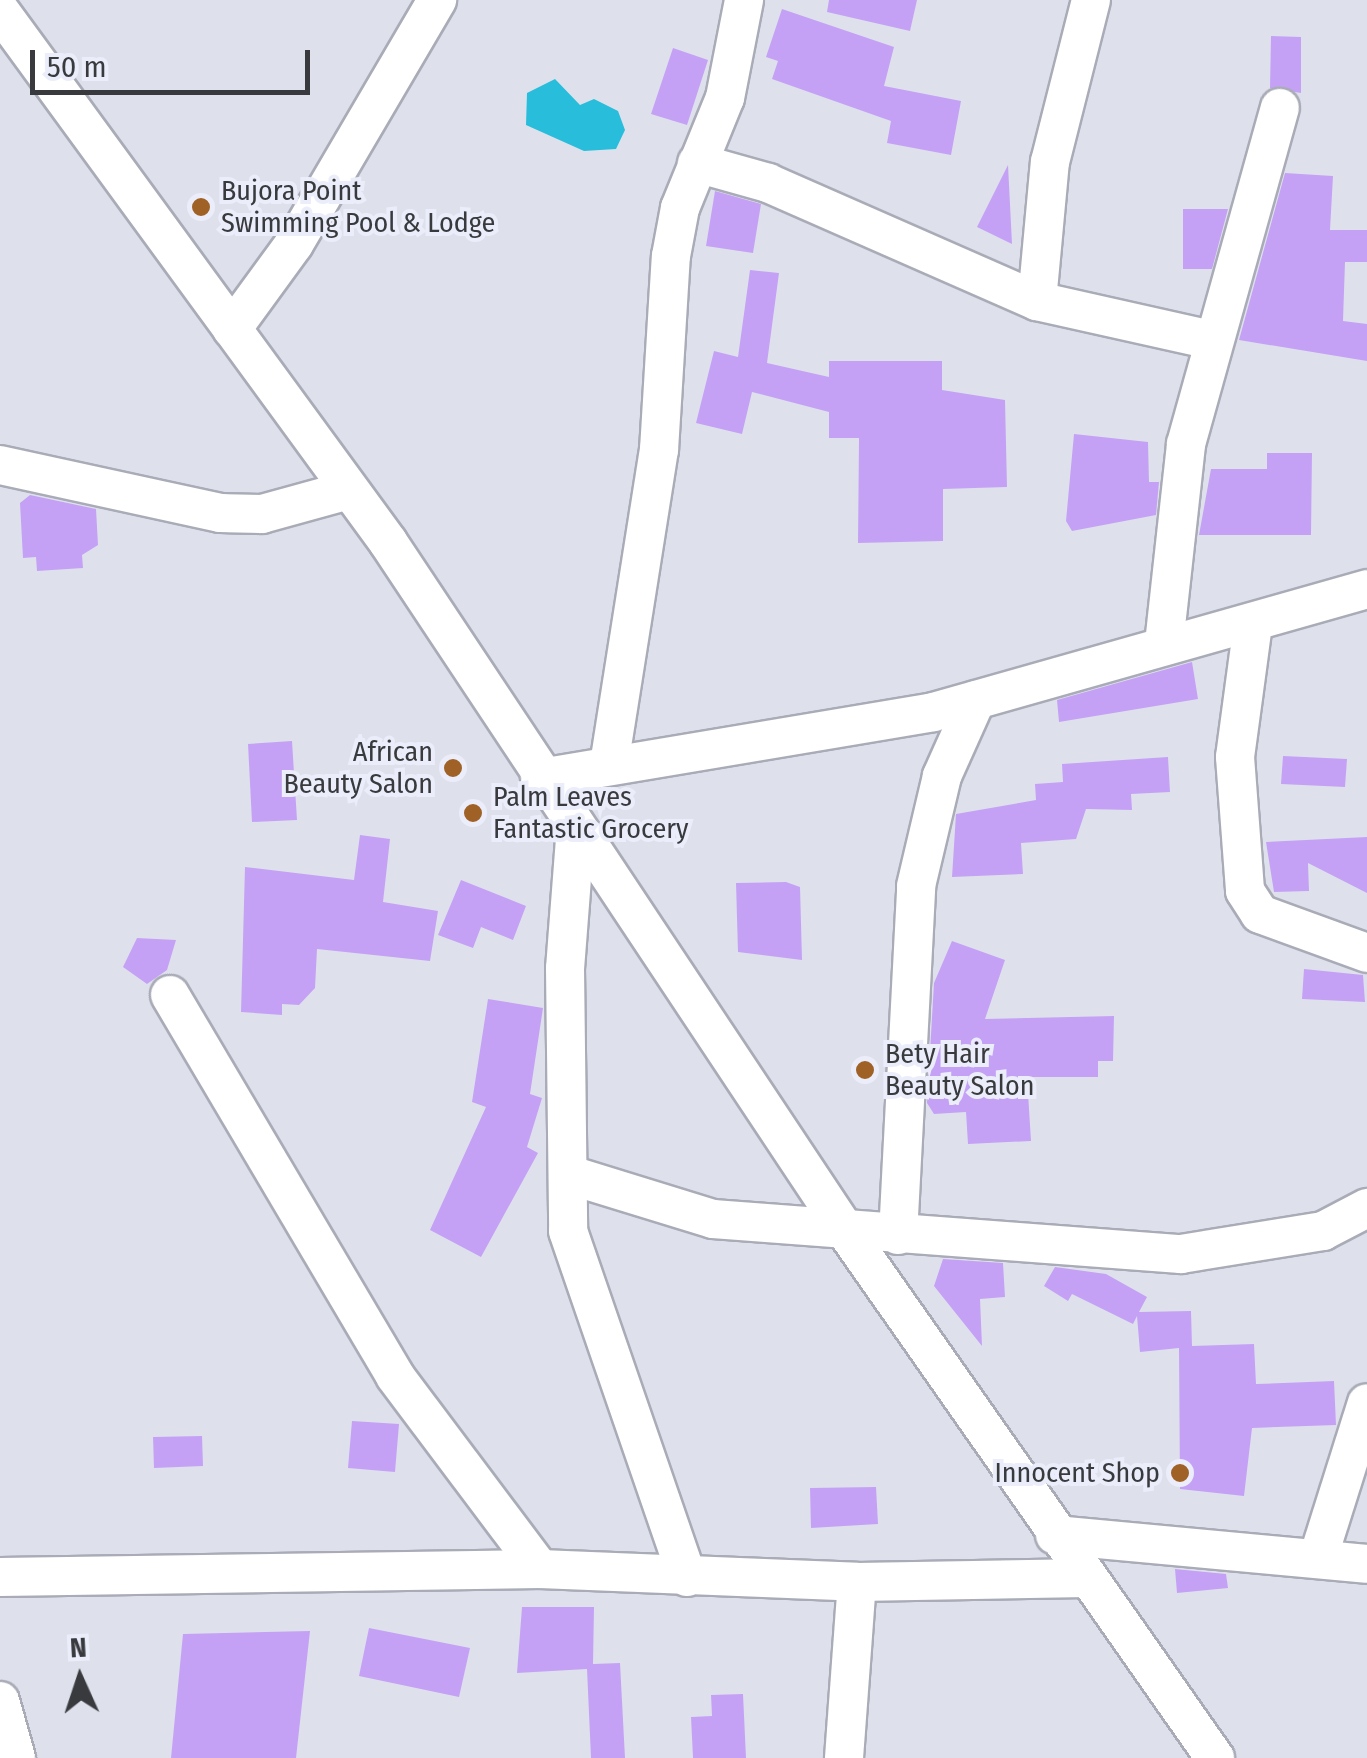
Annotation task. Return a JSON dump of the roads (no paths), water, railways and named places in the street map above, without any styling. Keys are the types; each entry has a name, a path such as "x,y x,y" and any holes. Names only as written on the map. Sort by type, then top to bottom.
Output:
{"street":[{"path":"232,329 294,244 437,0"},
{"path":"609,764 660,450 671,256 697,163 725,98 744,0"},
{"path":"1037,301 1050,162 1091,0"},
{"path":"0,11 349,490 844,1230 1215,1758"},
{"path":"1164,644 1186,444 1211,340 1280,108"},
{"path":"697,163 768,183 1037,301 1211,340"},
{"path":"0,465 220,513 262,514 349,490"},
{"path":"540,778 976,700 1367,589"},
{"path":"1252,624 1234,757 1246,891 1260,914 1367,953"},
{"path":"898,1235 916,886 942,776 976,700"},
{"path":"576,826 565,968 568,1231 687,1577"},
{"path":"170,995 395,1376 540,1569"},
{"path":"570,1176 668,1212 898,1235 1182,1254 1323,1232 1367,1208"},
{"path":"1319,1556 1367,1403"},
{"path":"1054,1534 1319,1556 1367,1564"},
{"path":"0,1577 540,1569 857,1582 1087,1578"},
{"path":"844,1758 857,1582"},
{"path":"0,1701 16,1758"}],"water":[{"path":"555,79 580,105 594,99 618,111 625,130 616,149 584,151 526,125 527,93"}],"place":[{"name":"Bujora Point Swimming Pool & Lodge","path":"201,207"},
{"name":"African Beauty Salon","path":"453,768"},
{"name":"Palm Leaves Fantastic Grocery","path":"473,813"},
{"name":"Bety Hair Beauty Salon","path":"865,1070"},
{"name":"Innocent Shop","path":"1180,1473"}]}
